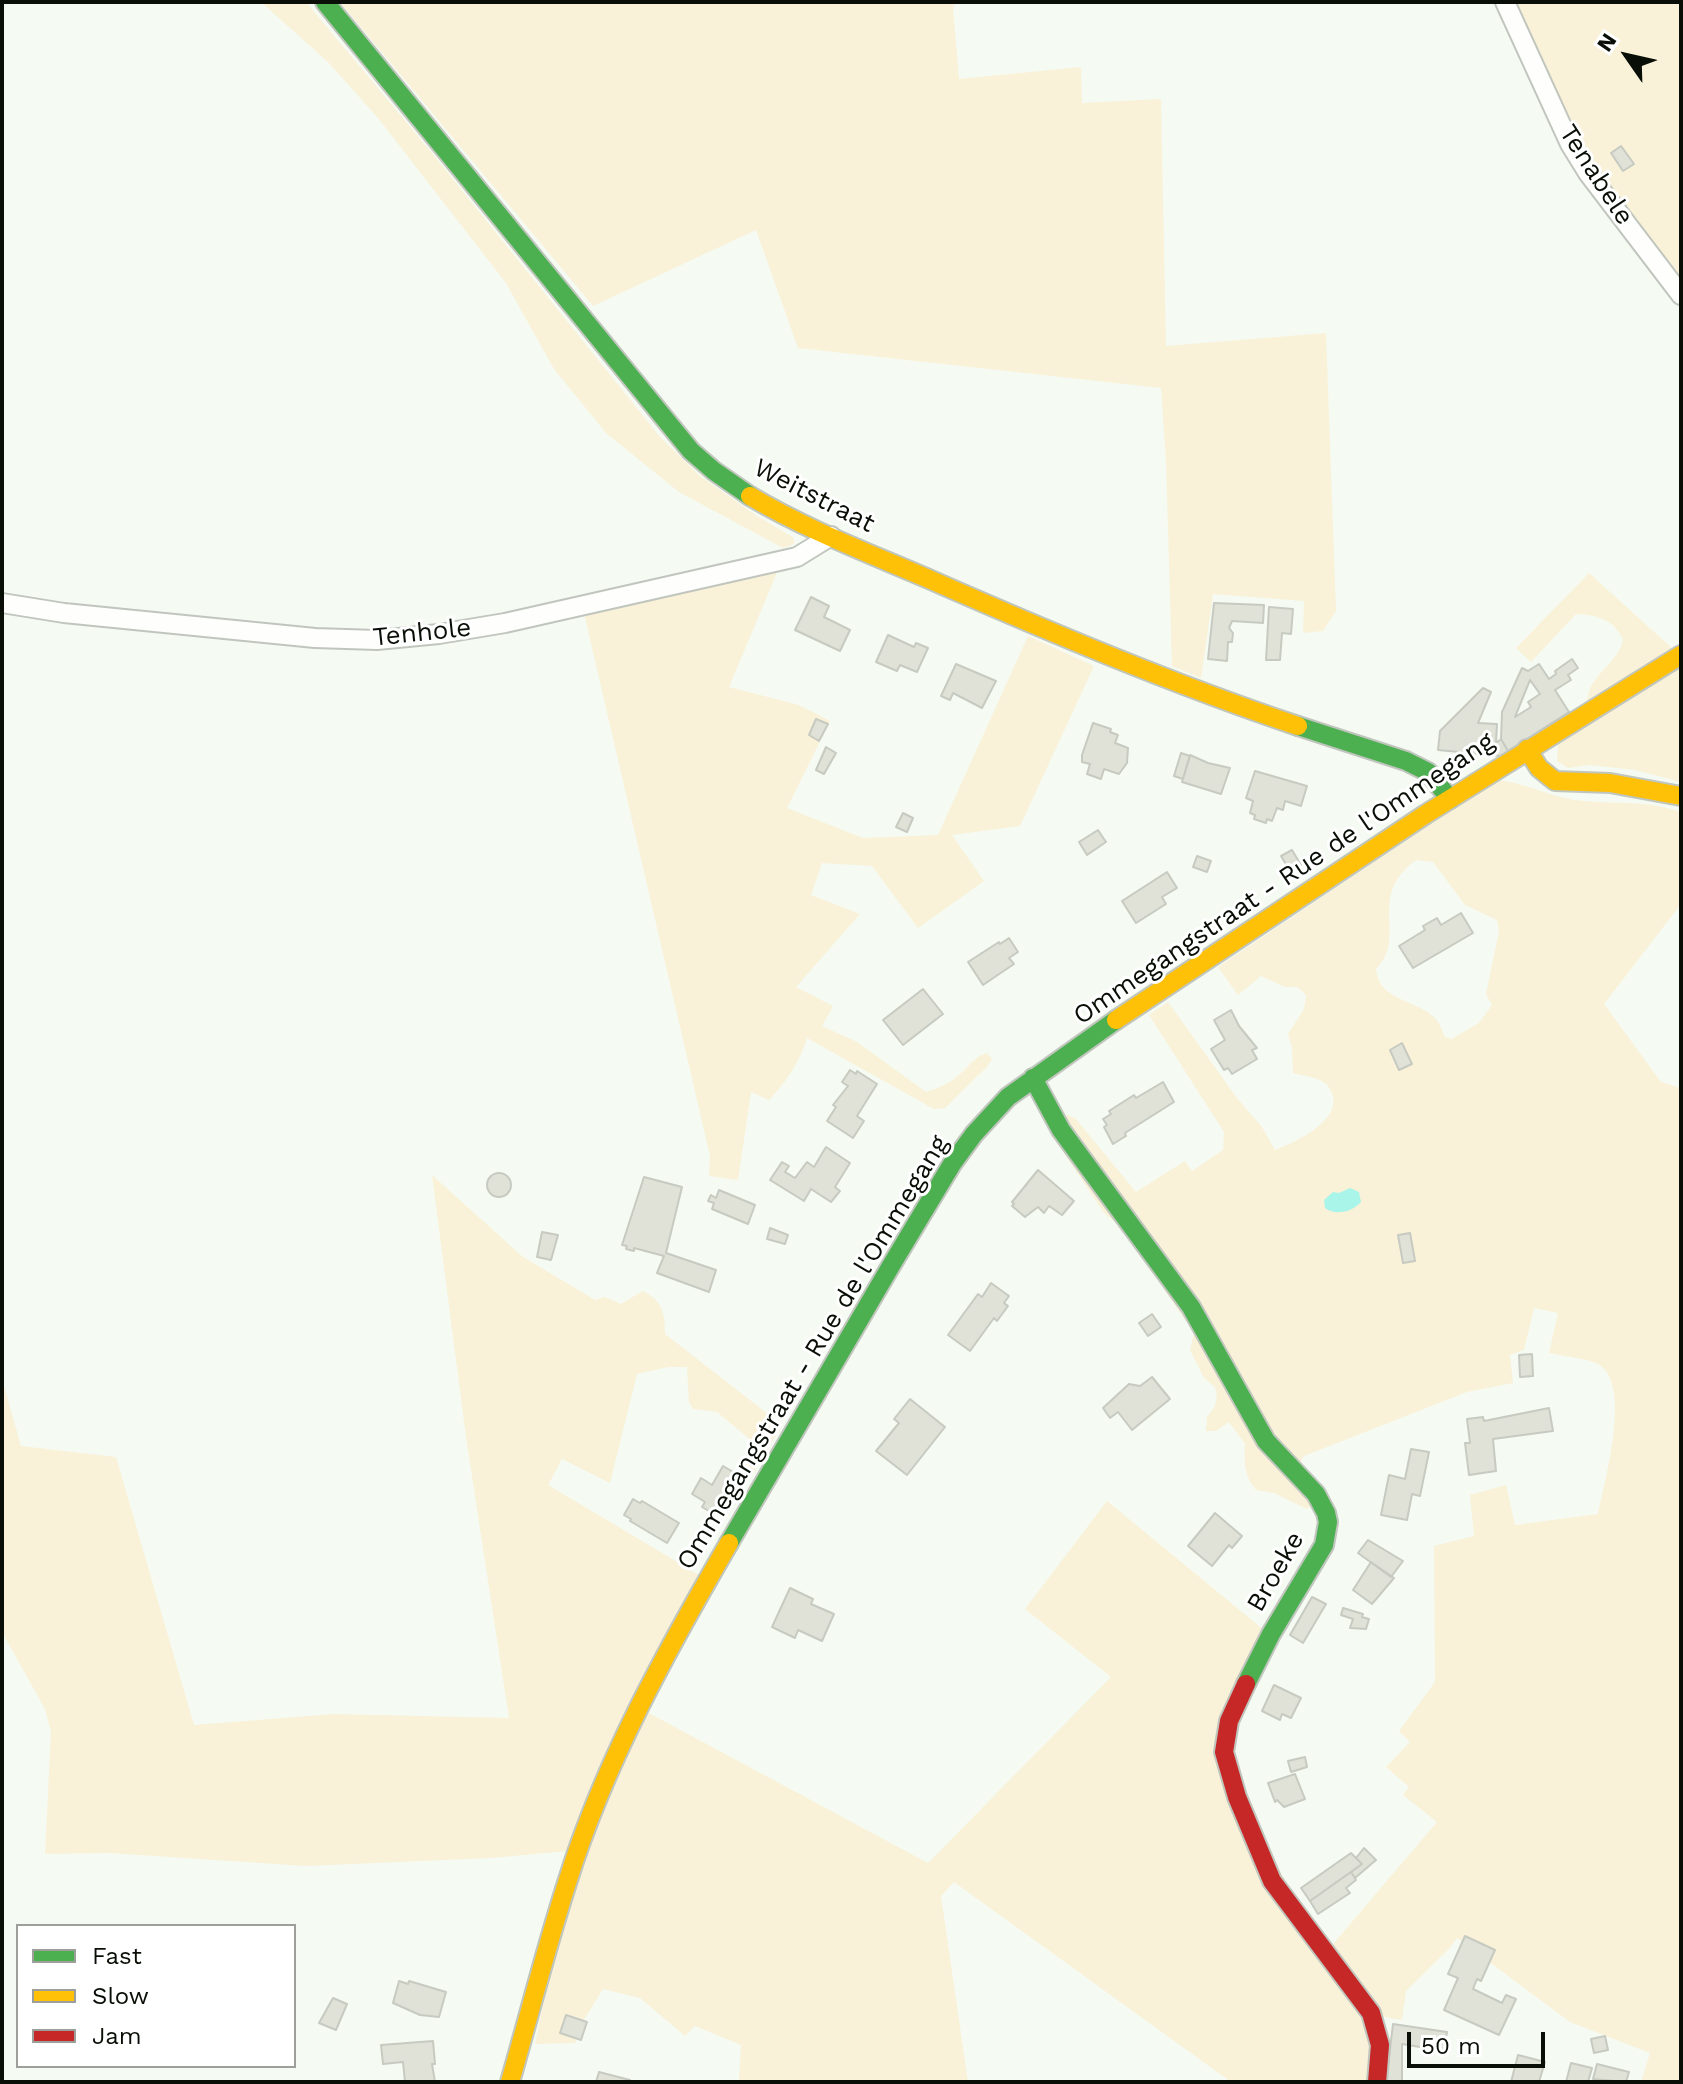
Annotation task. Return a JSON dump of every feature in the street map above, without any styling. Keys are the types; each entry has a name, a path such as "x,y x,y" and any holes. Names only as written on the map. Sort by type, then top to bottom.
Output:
{"street":[{"name":"Weitstraat","path":"325,2 691,451 704,463 752,497 831,536 1055,633 1233,703 1406,761 1428,772 1450,799"},
{"name":"Tenabele","path":"1505,2 1570,144 1588,173 1681,295"},
{"name":"Tenhole","path":"2,603 64,613 335,640 406,637 533,617 797,557 831,536"},
{"name":"Ommegangstraat - Rue de l'Ommegang","path":"510,2082 537,1978 576,1855 626,1733 737,1529 952,1164 992,1114 1033,1078 1450,799 1681,655"},
{"path":"1527,749 1539,768 1555,781 1610,783 1681,796"},
{"name":"Broeke","path":"1033,1078 1061,1130 1191,1307 1266,1441 1316,1494 1326,1513 1324,1545 1271,1634 1235,1706 1224,1752 1237,1797 1272,1881 1371,2013 1380,2045 1377,2082"}],"shaded area":[{"path":"261,2 306,2 432,153 660,437 700,476 794,538 794,544 783,548 679,492 606,433 554,369 506,283 378,118 328,62"},
{"path":"340,2 956,2 953,8 959,79 1081,67 1082,103 1161,99 1166,346 1326,333 1336,611 1323,631 1303,633 1304,601 1213,594 1201,678 1172,666 1161,388 798,348 756,230 593,306"},
{"path":"1510,2 1681,2 1681,286 1616,200 1572,134"},
{"path":"778,570 729,687 799,705 830,721 787,808 863,838 938,835 1028,636 1094,666 1020,826 952,835 984,881 918,928 872,866 822,863 811,895 860,914 796,987 833,1006 822,1026 857,1042 926,1092 957,1077 987,1053 992,1059 987,1067 945,1108 934,1109 807,1038 792,1071 769,1100 751,1092 738,1180 709,1176 710,1156 583,609"},
{"path":"1589,573 1673,649 1587,703 1592,685 1615,657 1623,640 1610,623 1598,617 1576,614 1531,662 1516,648"},
{"path":"1681,664 1681,782 1635,770 1590,765 1568,768 1557,761 1558,744"},
{"path":"1496,780 1575,800 1640,804 1681,812 1681,904 1604,1004 1661,1082 1681,1088 1681,2082 1641,2082 1650,2053 1570,2022 1457,1938 1406,1991 1402,2020 1379,2016 1328,1950 1437,1822 1403,1795 1409,1787 1386,1767 1410,1742 1399,1731 1435,1682 1434,1546 1474,1536 1470,1495 1506,1485 1515,1525 1598,1514 1610,1458 1614,1392 1608,1375 1598,1364 1549,1353 1558,1313 1534,1308 1524,1350 1510,1355 1513,1383 1467,1392 1304,1456 1293,1474 1316,1501 1307,1509 1274,1493 1256,1490 1246,1468 1245,1444 1229,1422 1216,1431 1206,1431 1207,1417 1215,1406 1217,1395 1215,1387 1204,1378 1190,1350 1194,1333 1122,1228 1104,1213 1054,1138 1067,1115 1075,1118 1136,1192 1185,1161 1192,1171 1223,1150 1224,1132 1149,1015 1168,1002 1237,1098 1262,1127 1275,1150 1307,1134 1327,1118 1333,1097 1328,1086 1293,1073 1288,1034 1304,1009 1306,995 1297,987 1285,987 1261,976 1238,995 1218,967","holes":["1416,860 1433,862 1465,905 1497,920 1499,931 1486,994 1492,1005 1479,1023 1452,1039 1445,1037 1438,1022 1429,1013 1384,988 1376,969 1389,943 1393,888 1401,874"]},
{"path":"432,1175 523,1257 595,1300 605,1297 621,1304 643,1291 650,1295 662,1309 665,1334 782,1425 752,1476 738,1469 752,1441 717,1412 693,1409 689,1402 687,1367 668,1367 637,1374 610,1483 562,1459 548,1485 699,1575 568,1851 491,1858 306,1866 109,1853 45,1854 51,1732 45,1709 2,1632 2,1379 21,1446 116,1457 194,1725 334,1714 509,1718 466,1437"},
{"path":"1107,1501 1265,1631 1218,1759 1371,2036 1372,2082 1231,2082 954,1882 941,1896 968,2082 739,2082 741,2045 695,2026 685,2036 640,1998 603,1989 583,2021 575,2043 535,2044 564,1902 645,1711 928,1863 1111,1677 1025,1609"}],"water":[{"path":"1350,1188 1359,1192 1361,1202 1339,1212 1325,1208 1324,1200 1333,1192"}],"building":[{"path":"1621,146 1634,164 1623,171 1611,153"},
{"path":"811,597 829,606 824,617 850,630 840,651 795,630"},
{"path":"1214,603 1264,605 1263,623 1232,621 1229,628 1233,633 1232,642 1228,642 1227,661 1208,659"},
{"path":"1269,607 1293,609 1291,634 1282,633 1280,660 1266,660"},
{"path":"888,635 914,647 916,643 928,648 917,672 900,665 897,671 876,662"},
{"path":"1572,659 1578,668 1568,675 1571,680 1555,690 1569,712 1508,751 1501,739 1502,712 1522,668 1528,671 1539,664 1549,679 1556,674 1555,671","holes":["1530,680 1540,694 1528,702 1531,707 1515,717"]},
{"path":"956,664 996,681 982,708 953,693 950,700 941,696"},
{"path":"1483,688 1491,692 1478,723 1497,724 1496,743 1501,739 1508,751 1501,756 1438,750 1440,731"},
{"path":"816,719 828,724 819,741 809,735"},
{"path":"1093,723 1111,729 1110,732 1118,735 1115,743 1128,748 1127,763 1119,774 1104,769 1101,779 1087,774 1090,764 1082,762 1082,755"},
{"path":"826,747 836,753 824,774 816,770"},
{"path":"1181,753 1190,756 1183,779 1174,776"},
{"path":"1190,755 1230,768 1221,794 1182,782"},
{"path":"1255,771 1307,786 1301,806 1285,801 1283,810 1277,808 1272,821 1267,819 1266,823 1254,819 1255,815 1250,813 1253,801 1246,798"},
{"path":"903,813 913,818 907,832 896,827"},
{"path":"1098,830 1106,842 1087,855 1079,842"},
{"path":"1292,850 1301,865 1290,871 1281,856"},
{"path":"1197,856 1211,861 1207,872 1193,867"},
{"path":"1167,872 1177,888 1162,897 1166,904 1136,923 1122,901"},
{"path":"1461,913 1473,933 1413,968 1399,946 1425,930 1423,926 1437,918 1441,925"},
{"path":"1009,938 1018,952 1009,958 1014,964 983,985 968,962"},
{"path":"923,989 943,1014 903,1045 883,1020"},
{"path":"1231,1010 1239,1026 1257,1048 1252,1050 1257,1059 1232,1074 1228,1068 1224,1070 1211,1049 1225,1040 1214,1020"},
{"path":"1402,1043 1412,1064 1399,1070 1390,1050"},
{"path":"850,1070 877,1084 857,1116 864,1121 853,1138 827,1121 836,1107 833,1105 848,1086 842,1082"},
{"path":"1163,1082 1174,1102 1113,1144 1103,1119 1111,1114 1109,1111"},
{"path":"826,1147 850,1163 835,1187 840,1191 831,1202 811,1189 804,1201 770,1180 782,1162 789,1166 785,1172 795,1178 807,1162 814,1167"},
{"path":"1038,1170 1074,1201 1062,1215 1049,1206 1044,1213 1038,1207 1025,1217 1012,1206"},
{"path":"499,1173 508,1176 511,1185 508,1194 499,1197 490,1194 487,1185 490,1176"},
{"path":"644,1177 682,1187 666,1253 716,1270 709,1292 657,1273 664,1256 634,1248 634,1251 626,1249 627,1246 622,1245"},
{"path":"719,1190 755,1205 748,1224 712,1209 714,1203 708,1201 711,1195 716,1198"},
{"path":"770,1228 788,1235 785,1244 767,1239"},
{"path":"542,1232 558,1235 551,1260 537,1257"},
{"path":"1410,1233 1415,1261 1403,1263 1398,1235"},
{"path":"991,1283 1009,1296 1004,1303 1008,1306 997,1321 994,1318 970,1351 948,1335 978,1294 982,1297"},
{"path":"1152,1314 1161,1327 1148,1336 1139,1323"},
{"path":"1532,1354 1533,1376 1520,1377 1519,1355"},
{"path":"1152,1377 1170,1399 1132,1430 1118,1412 1110,1418 1103,1408 1129,1384 1140,1386"},
{"path":"910,1399 945,1427 907,1475 876,1451 899,1423 894,1419"},
{"path":"1549,1408 1553,1431 1493,1439 1496,1471 1469,1475 1465,1443 1470,1443 1467,1419 1483,1417 1484,1421"},
{"path":"1411,1449 1429,1452 1420,1496 1412,1494 1407,1520 1381,1515 1389,1475 1405,1479"},
{"path":"723,1466 740,1476 725,1501 728,1503 723,1510 717,1508 714,1514 702,1507 705,1502 692,1494 701,1478 712,1485"},
{"path":"633,1499 679,1523 667,1543 624,1515"},
{"path":"1215,1513 1242,1536 1232,1548 1229,1545 1212,1566 1188,1546"},
{"path":"1368,1540 1403,1561 1391,1577 1358,1553"},
{"path":"1371,1562 1394,1578 1372,1604 1353,1590"},
{"path":"790,1588 813,1599 811,1604 834,1614 822,1641 798,1630 795,1638 772,1627"},
{"path":"1312,1597 1326,1604 1303,1643 1290,1635"},
{"path":"1343,1608 1369,1619 1366,1629 1350,1628 1353,1619 1341,1615"},
{"path":"1274,1685 1301,1698 1291,1718 1282,1714 1280,1720 1262,1711"},
{"path":"1305,1757 1307,1767 1291,1772 1288,1761"},
{"path":"1295,1774 1305,1799 1284,1807 1277,1800 1275,1802 1268,1783"},
{"path":"1364,1848 1376,1860 1355,1878 1351,1872 1362,1864 1356,1858"},
{"path":"1351,1853 1362,1864 1310,1901 1301,1888"},
{"path":"1351,1872 1356,1880 1346,1888 1350,1893 1318,1914 1310,1901"},
{"path":"1465,1936 1495,1950 1481,1981 1477,1979 1473,1989 1502,2003 1506,1995 1516,1999 1499,2035 1444,2010 1458,1978 1448,1974"},
{"path":"399,1981 446,1992 439,2017 420,2015 393,2003"},
{"path":"333,1998 347,2004 336,2030 319,2023"},
{"path":"566,2015 587,2022 581,2040 560,2033"},
{"path":"1393,2024 1447,2032 1444,2051 1402,2044 1402,2082 1386,2082"},
{"path":"1605,2036 1608,2050 1594,2053 1591,2039"},
{"path":"433,2041 435,2082 405,2082 403,2062 383,2064 381,2045"},
{"path":"1518,2055 1545,2062 1539,2082 1511,2082"},
{"path":"1571,2063 1592,2068 1588,2082 1566,2082"},
{"path":"1597,2064 1629,2072 1626,2082 1593,2079"},
{"path":"599,2072 630,2080 596,2082"}],"traffic: fast":[{"path":"325,2 691,451 750,496"},
{"path":"1298,726 1406,761 1428,772 1450,799"},
{"path":"729,1543 892,1264 952,1164 974,1134 1008,1097 1116,1020"},
{"path":"1033,1078 1061,1130 1191,1307 1266,1441 1316,1494 1326,1513 1328,1522 1324,1545 1271,1634 1246,1684"}],"traffic: slow":[{"path":"750,496 839,541 1067,638 1298,726"},
{"path":"1116,1020 1426,814 1681,655"},
{"path":"1527,749 1539,768 1555,781 1610,783 1681,796"},
{"path":"510,2082 559,1908 599,1794 660,1666 729,1543"}],"traffic: jam":[{"path":"1246,1684 1229,1721 1224,1752 1237,1797 1272,1881 1371,2013 1380,2045 1377,2082"}]}
